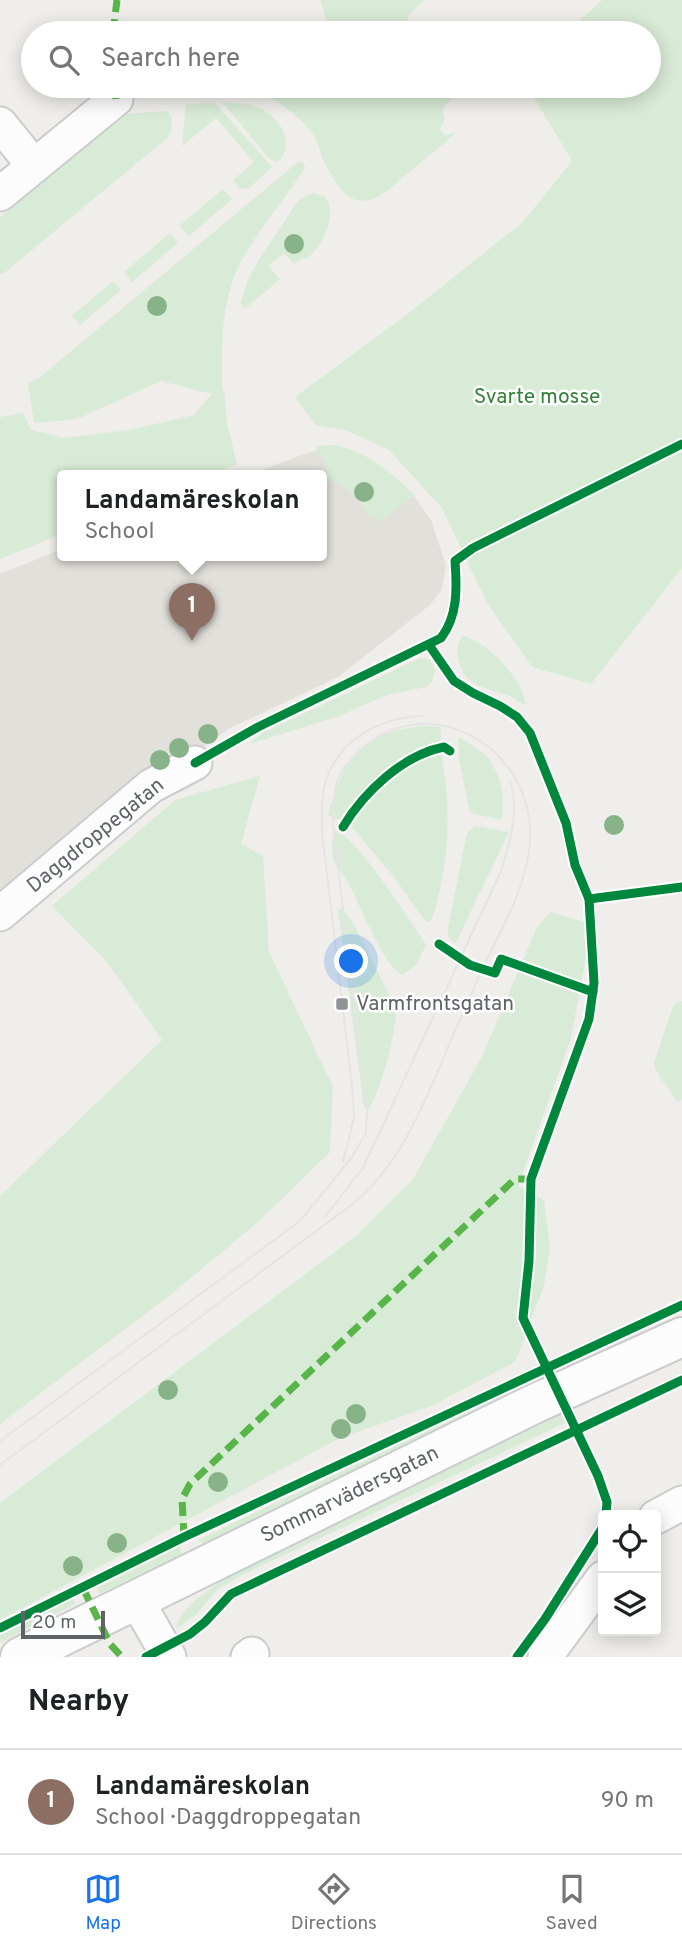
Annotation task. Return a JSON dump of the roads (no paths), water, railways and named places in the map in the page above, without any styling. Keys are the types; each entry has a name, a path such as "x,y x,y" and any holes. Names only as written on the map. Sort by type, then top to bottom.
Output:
{"street":[{"path":"0,194 116,99"},
{"path":"0,124 34,166"},
{"name":"Daggdroppegatan","path":"0,914 152,786 195,763"},
{"name":"Sommarvädersgatan","path":"20,1657 536,1403 682,1337"},
{"path":"545,1657 598,1585"},
{"path":"137,1601 169,1657"}],"tram line":[{"path":"343,1162 354,1118 353,1095 322,832 324,787 338,757 361,735 391,721 424,716"},
{"path":"0,1441 300,1221 352,1157 366,1133 367,1110 333,825 337,782 353,757 366,745 394,729 423,724 451,728 477,739 499,757 517,781 527,809 530,840 528,857 513,905 476,982 426,1099 401,1147 370,1188 350,1206 0,1465"},
{"path":"325,1217 363,1168 501,871 514,817 511,783"}],"place":[{"name":"Landamäreskolan","path":"192,641"},
{"name":"Varmfrontsgatan","path":"342,1004"}],"park label":[{"name":"Svarte mosse","path":"537,397"}]}
